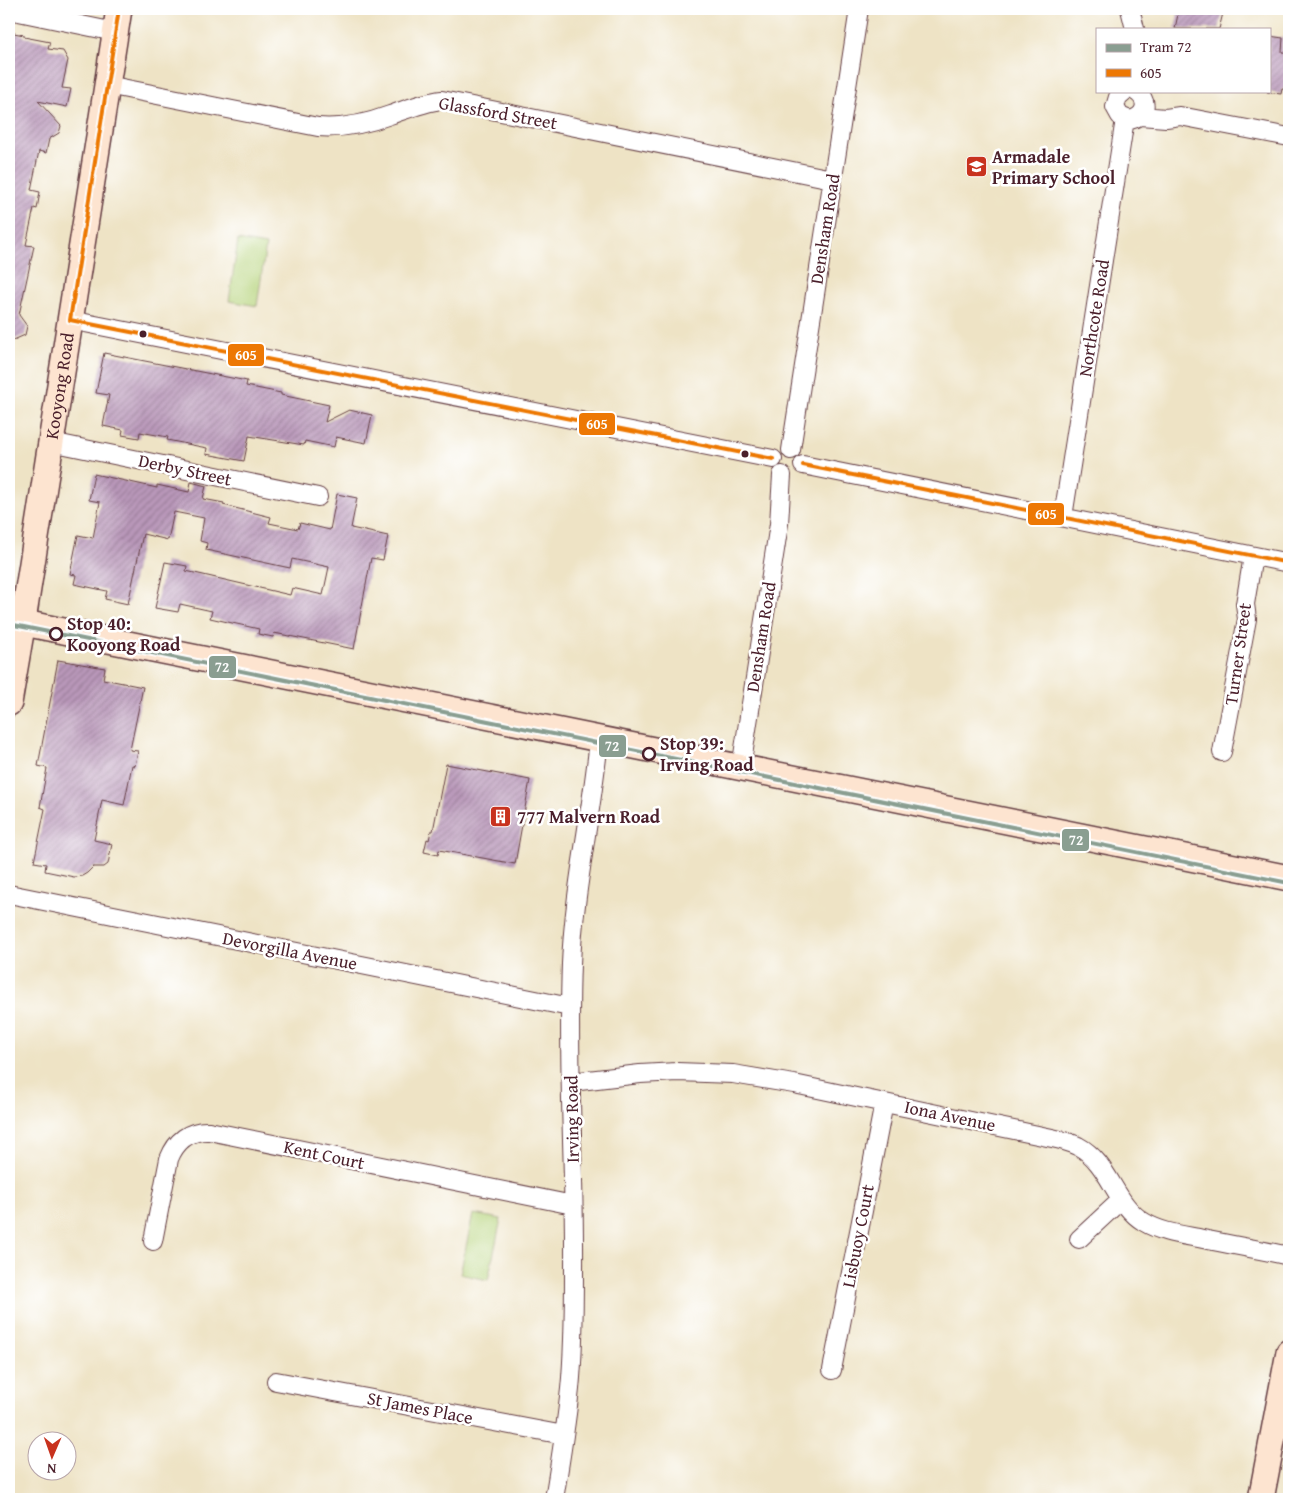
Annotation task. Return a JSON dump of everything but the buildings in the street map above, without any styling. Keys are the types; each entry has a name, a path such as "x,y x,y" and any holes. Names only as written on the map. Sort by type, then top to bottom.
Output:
{"main road":[{"name":"Kooyong Road","path":"9,703 16,621 51,442 117,20"},
{"path":"16,621 1289,878"},
{"path":"1261,1499 1289,1352"}],"street":[{"name":"Densham Road","path":"790,450 859,9"},
{"path":"1130,9 1135,28"},
{"path":"9,10 117,20"},
{"name":"Glassford Street","path":"107,85 302,124 334,128 367,123 433,101 448,101 832,179"},
{"path":"1124,92 1118,96 1115,107 1120,116 1136,107 1167,108 1180,116 1289,137"},
{"name":"Northcote Road","path":"1063,517 1136,107"},
{"path":"70,320 773,459"},
{"name":"Derby Street","path":"51,442 318,497"},
{"path":"785,449 801,455 803,465 797,474 782,475 776,471 773,459 780,451 785,449"},
{"path":"803,465 1289,563"},
{"name":"Densham Road","path":"741,768 779,524 782,475"},
{"name":"Turner Street","path":"1222,752 1247,619 1245,604 1253,556"},
{"name":"Irving Road","path":"557,1499 570,1388 573,1334 571,962 580,870 599,739"},
{"name":"Devorgilla Avenue","path":"9,894 570,1007"},
{"name":"Iona Avenue","path":"571,1082 677,1072 734,1074 794,1084 1052,1138 1077,1145 1092,1156 1101,1165 1121,1200 1131,1212 1145,1223 1163,1230 1289,1256"},
{"name":"Lisbuoy Court","path":"832,1370 884,1103"},
{"name":"Kent Court","path":"153,1241 169,1159 173,1148 190,1134 201,1131 209,1131 573,1205"},
{"path":"1079,1239 1121,1200"},
{"name":"St James Place","path":"276,1381 564,1435"}],"green space":[{"path":"238,240 266,245 257,306 229,301"},
{"path":"473,1214 501,1219 488,1280 460,1274"}],"tram line":[{"name":"72","path":"9,624 1289,883"}],"transit line":[{"name":"605","path":"70,320 119,9"},
{"name":"605","path":"70,320 773,459"},
{"name":"605","path":"803,465 1289,563"}],"place":[{"name":"Armadale Primary School","path":"976,167"},
{"name":"Stop 40: Kooyong Road","path":"56,634"},
{"name":"Stop 39: Irving Road","path":"649,754"},
{"name":"777 Malvern Road","path":"501,817"}]}
